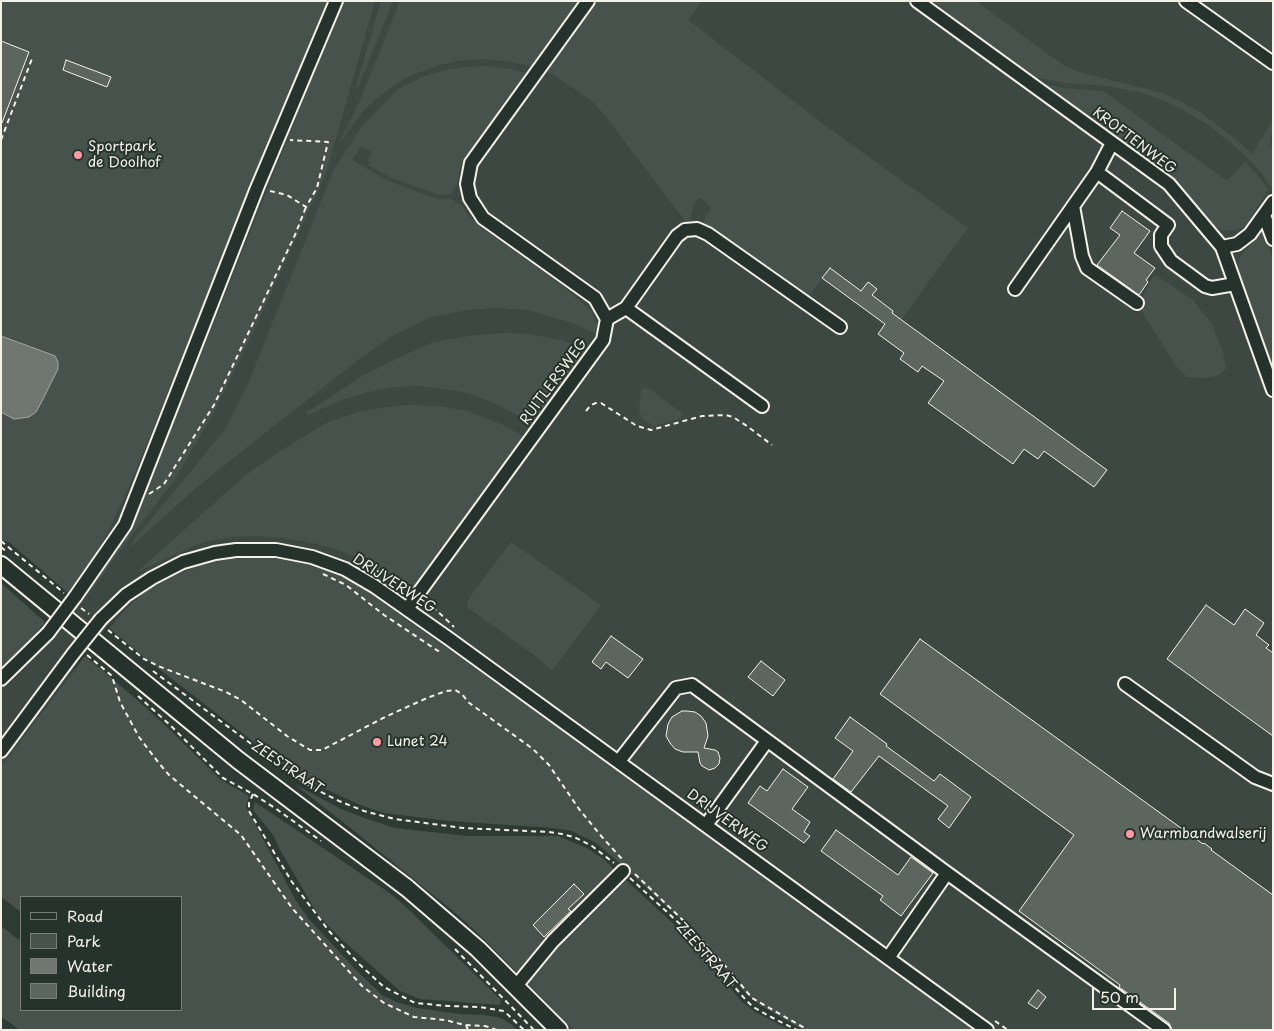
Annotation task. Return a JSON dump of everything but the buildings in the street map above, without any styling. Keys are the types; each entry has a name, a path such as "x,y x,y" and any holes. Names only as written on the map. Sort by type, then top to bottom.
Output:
{"main road":[{"name":"ZEESTRAAT","path":"5,559 238,760 407,888 478,949 559,1030"}],"street":[{"path":"1,679 48,633 74,600 125,525 258,188 336,1"},
{"path":"588,1 471,163 467,184 470,198 483,218 595,298 606,319 626,308 677,236 685,230 697,229 708,234 840,327"},
{"name":"KROFTENWEG","path":"917,1 1169,184 1222,247 1273,390"},
{"path":"1186,1 1273,63"},
{"path":"1015,289 1097,172 1112,143"},
{"path":"1097,172 1168,225 1161,235 1161,246 1171,261 1205,286 1212,288 1235,284"},
{"path":"1222,247 1237,244 1250,234 1273,202"},
{"path":"1073,206 1082,256 1087,268 1136,303"},
{"path":"1264,215 1273,239"},
{"path":"626,308 762,406"},
{"name":"RUITLERSWEG","path":"407,609 603,340 606,319"},
{"name":"DRIJVERWEG","path":"1,751 102,622 126,595 169,568 198,557 245,550 276,550 296,553 345,569 407,609 706,824 987,1030"},
{"path":"1124,684 1255,777 1273,784"},
{"path":"619,761 676,688 692,685 1164,1030"},
{"path":"706,824 767,741"},
{"path":"516,986 553,941 627,868"},
{"path":"888,958 947,873"}],"path":[{"path":"1,140 33,56"},
{"path":"131,508 164,484 214,405 295,235 306,207 317,188 328,142 278,139"},
{"path":"258,188 287,196 306,207"},
{"path":"586,411 591,405 601,403 637,426 651,430 702,416 726,415 740,421 772,445"},
{"path":"1,541 88,613"},
{"path":"1,547 5,559"},
{"name":"DRIJVERWEG","path":"322,574 346,585 384,615 438,651 456,628 432,606 393,580 354,559"},
{"path":"102,622 144,659 226,692 240,700 287,736 310,750 322,750 385,717 446,691 455,690 462,694 468,702 533,749 549,765 579,809 627,868 691,928 728,968 752,998 808,1030"},
{"path":"78,652 112,676 120,702 138,736 158,762 169,775 241,835 292,908 362,986 384,1003 414,1017 485,1026 498,1030"},
{"name":"ZEESTRAAT","path":"154,672 280,766 313,788 364,811 395,819 463,828 549,832 574,837 592,846 627,868 680,924 745,1000 771,1017 797,1030"},
{"path":"253,794 249,803 249,810 292,882 329,931 359,964 384,987 415,1002 480,1007 504,1011 524,1030"},
{"path":"466,1025 468,1030"}],"shaded area":[{"path":"325,1 1273,1 1273,1030 963,1030 143,597 109,625 80,659 46,714 1,776 1,665 41,628 70,593"}],"green space":[{"path":"1,1 327,1 132,480 108,532 68,593 9,542 1,541 1,412 6,415 50,383 58,369 50,354 1,336"},
{"path":"343,1 375,1 326,173 213,414 173,482 89,594 86,592 128,531"},
{"path":"381,1 393,1 358,88 356,87"},
{"path":"400,1 579,1 532,67 512,62 485,59 458,61 440,65 409,76 386,91 366,108 341,142"},
{"path":"596,1 702,1 688,20 826,126 968,228 901,320 830,268 806,300 705,228 703,221 711,209 704,200 699,198 693,205 691,218 686,222 592,101 546,70"},
{"path":"928,1 976,1 1063,65 1079,72 1162,93 1180,101 1203,114 1252,154 1273,120 1270,141 1273,152 1272,186 1242,152 1208,125 1183,110 1139,92 1033,77"},
{"path":"489,66 526,73 469,154 460,169 457,184 451,194 437,194 391,178 368,165 372,152 361,146 352,160 389,181 429,196 451,199 462,206 467,214 482,228 551,277 592,312 597,324 596,334 575,324 528,310 496,308 467,310 431,317 396,334 359,359 202,483 130,547 225,429 249,381 334,169 362,126 398,89 422,77 445,70"},
{"path":"1044,84 1063,88 1103,91 1227,181 1245,162 1257,174 1268,190 1243,227 1236,230 1217,228 1184,190"},
{"path":"1263,230 1273,260 1273,372 1238,277 1237,268 1240,257"},
{"path":"1157,276 1193,300 1212,324 1223,352 1226,369 1219,375 1206,378 1187,377 1177,367 1142,312 1138,305 1153,277"},
{"path":"499,333 530,334 588,348 533,424 498,405 474,395 420,386 393,387 364,393 342,400 308,415 306,413 362,376 434,342"},
{"path":"643,388 651,390 683,414 679,419 653,426 642,419 639,410"},
{"path":"401,405 439,406 468,411 503,425 525,437 416,585 409,588 379,569 338,550 284,538 257,536 234,537 196,545 137,572 247,474 276,454 324,424 361,411"},
{"path":"511,542 601,605 552,671 537,657 467,607 467,602 472,594"},
{"path":"266,557 314,564 347,576 973,1030 803,1030 748,996 687,925 596,843 572,831 449,821 384,813 363,806 314,784 288,768 150,662 109,628 146,591 171,577 200,566 229,559"},
{"path":"1,583 45,622 31,639 24,652 1,673"},
{"path":"85,656 168,728 221,780 249,796 246,807 296,901 309,919 382,995 396,1002 417,1008 501,1018 517,1030 20,1030 1,1017 1,926 20,939 20,1011 182,1011 182,896 20,896 20,911 1,897 1,767"},
{"path":"294,784 341,809 395,828 468,836 558,836 587,848 602,858 677,927 741,1001 755,1012 790,1030 573,1030 459,916"},
{"path":"255,802 391,894 501,1000 500,1005 420,999 400,991 340,938 318,915 274,836 253,810"}],"water":[{"path":"1,336 55,356 58,362 58,369 41,403 36,412 29,417 14,419 1,412"}],"place":[{"name":"Sportpark de Doolhof","path":"78,155"},
{"name":"Lunet 24","path":"377,742"},
{"name":"Warmbandwalserij","path":"1130,834"}]}
